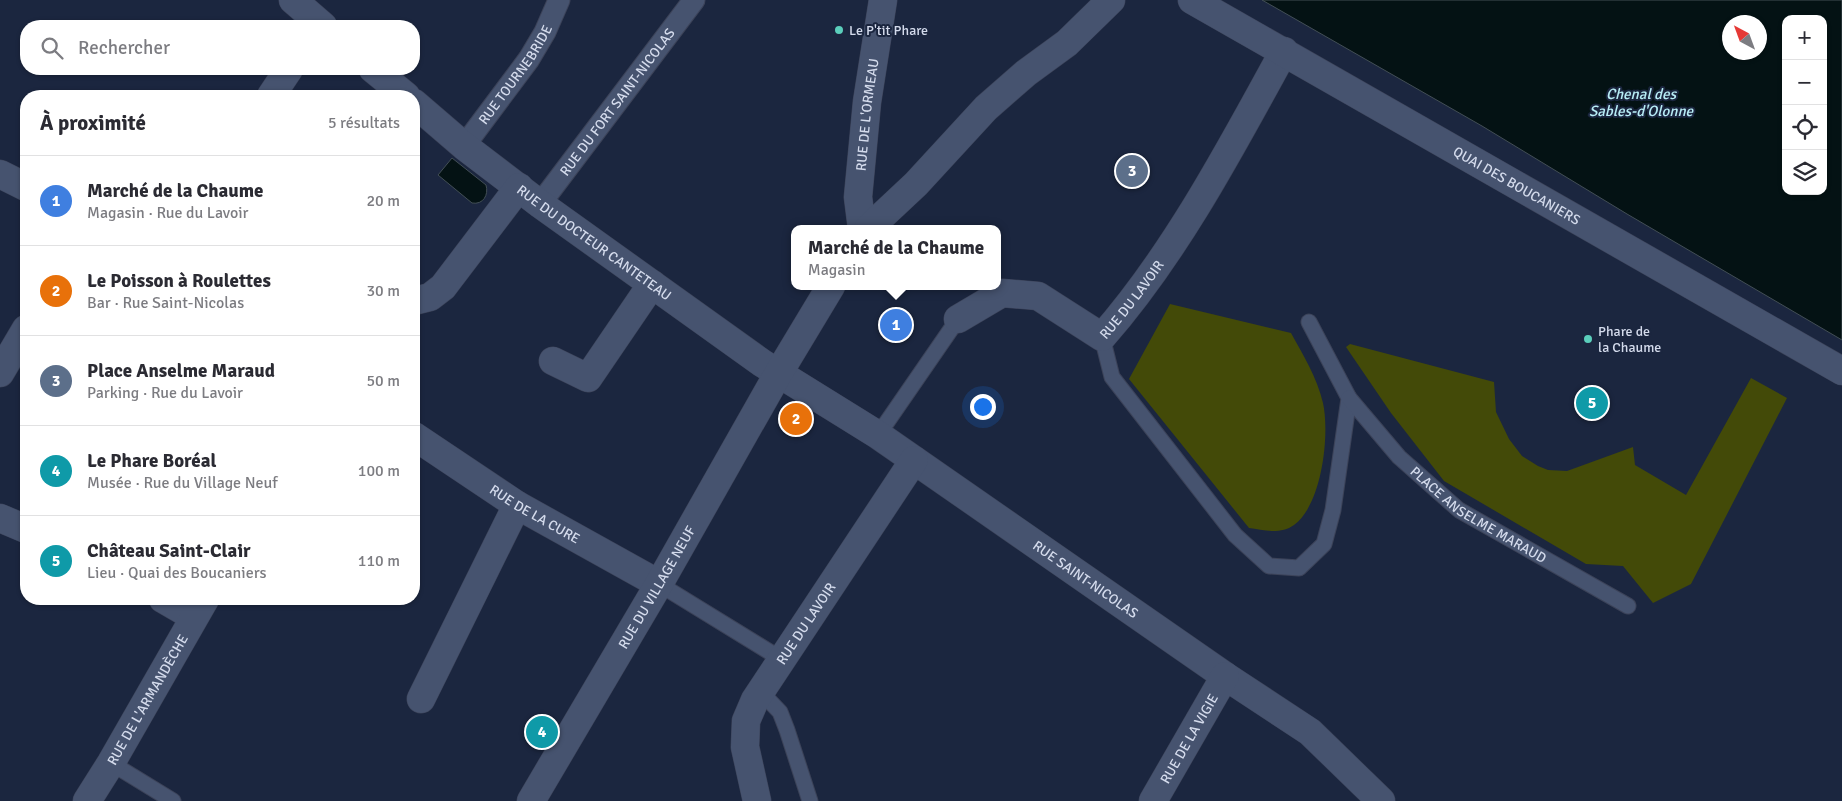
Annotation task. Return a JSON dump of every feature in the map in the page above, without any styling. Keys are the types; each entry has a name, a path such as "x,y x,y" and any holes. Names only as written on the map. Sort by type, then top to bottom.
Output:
{"street":[{"path":"293,0 316,20"},
{"name":"RUE TOURNEBRIDE","path":"464,146 529,58 545,32 559,0"},
{"name":"RUE DU FORT SAINT-NICOLAS","path":"540,204 694,0"},
{"name":"RUE DE L'ORMEAU","path":"862,225 858,197 867,102 883,0"},
{"path":"872,225 916,184 986,108 1026,73 1067,43 1111,0"},
{"name":"QUAI DES BOUCANIERS","path":"1192,0 1842,371"},
{"name":"RUE DU LAVOIR","path":"958,319 1002,293 1038,296 1102,337 1130,305 1204,193 1284,51"},
{"path":"275,90 285,75"},
{"path":"380,75 399,90"},
{"name":"RUE DU DOCTEUR CANTETEAU","path":"420,108 464,146 540,204 778,374"},
{"path":"0,174 20,185"},
{"path":"420,300 430,297 443,287 519,187"},
{"path":"553,361 588,378 652,284"},
{"path":"778,374 829,290"},
{"path":"0,373 20,339"},
{"name":"RUE SAINT-NICOLAS","path":"778,374 878,435 1225,676 1310,732 1380,801"},
{"name":"RUE DU VILLAGE NEUF","path":"531,801 659,584 778,374"},
{"name":"RUE DE LA CURE","path":"420,440 517,505 659,584"},
{"name":"RUE DU LAVOIR","path":"758,801 745,747 746,722 755,700 914,460"},
{"path":"421,700 517,505"},
{"path":"0,518 20,526"},
{"path":"187,605 199,608"},
{"name":"RUE DE L'ARMANDÈCHE","path":"88,801 199,608"},
{"name":"RUE DE LA VIGIE","path":"1153,801 1225,676"}],"lane":[{"name":"RUE DU LAVOIR","path":"878,435 958,319"},
{"name":"PLACE ANSELME MARAUD","path":"1309,322 1349,398 1400,457 1459,510 1628,606"},
{"path":"1102,337 1112,377 1235,535 1269,566 1299,568 1324,544 1333,510 1349,398"},
{"path":"659,584 781,659"},
{"path":"760,691 780,712 810,801"},
{"path":"111,763 173,801"}],"green space":[{"path":"1170,304 1291,333 1305,358 1323,403 1325,417 1324,450 1322,468 1311,502 1304,515 1289,528 1272,531 1249,528 1129,379"},
{"path":"1350,344 1494,382 1496,412 1509,439 1522,456 1538,466 1548,470 1567,471 1633,447 1635,465 1686,495 1751,378 1787,398 1691,584 1653,603 1623,566 1586,564 1444,481 1391,413 1346,347"}],"water":[{"name":"Chenal des Sables-d'Olonne","path":"1262,0 1842,0 1842,340 1627,214 1482,126"},
{"path":"452,158 486,185 486,196 482,201 472,203 438,175"}],"place":[{"name":"Le P'tit Phare","path":"839,30"},
{"name":"Place Anselme Maraud","path":"1132,171"},
{"name":"Marché de la Chaume","path":"896,325"},
{"name":"Phare de la Chaume","path":"1588,339"},
{"name":"Château Saint-Clair","path":"1592,403"},
{"name":"Le Poisson à Roulettes","path":"796,419"},
{"name":"Le Phare Boréal","path":"542,732"}]}
